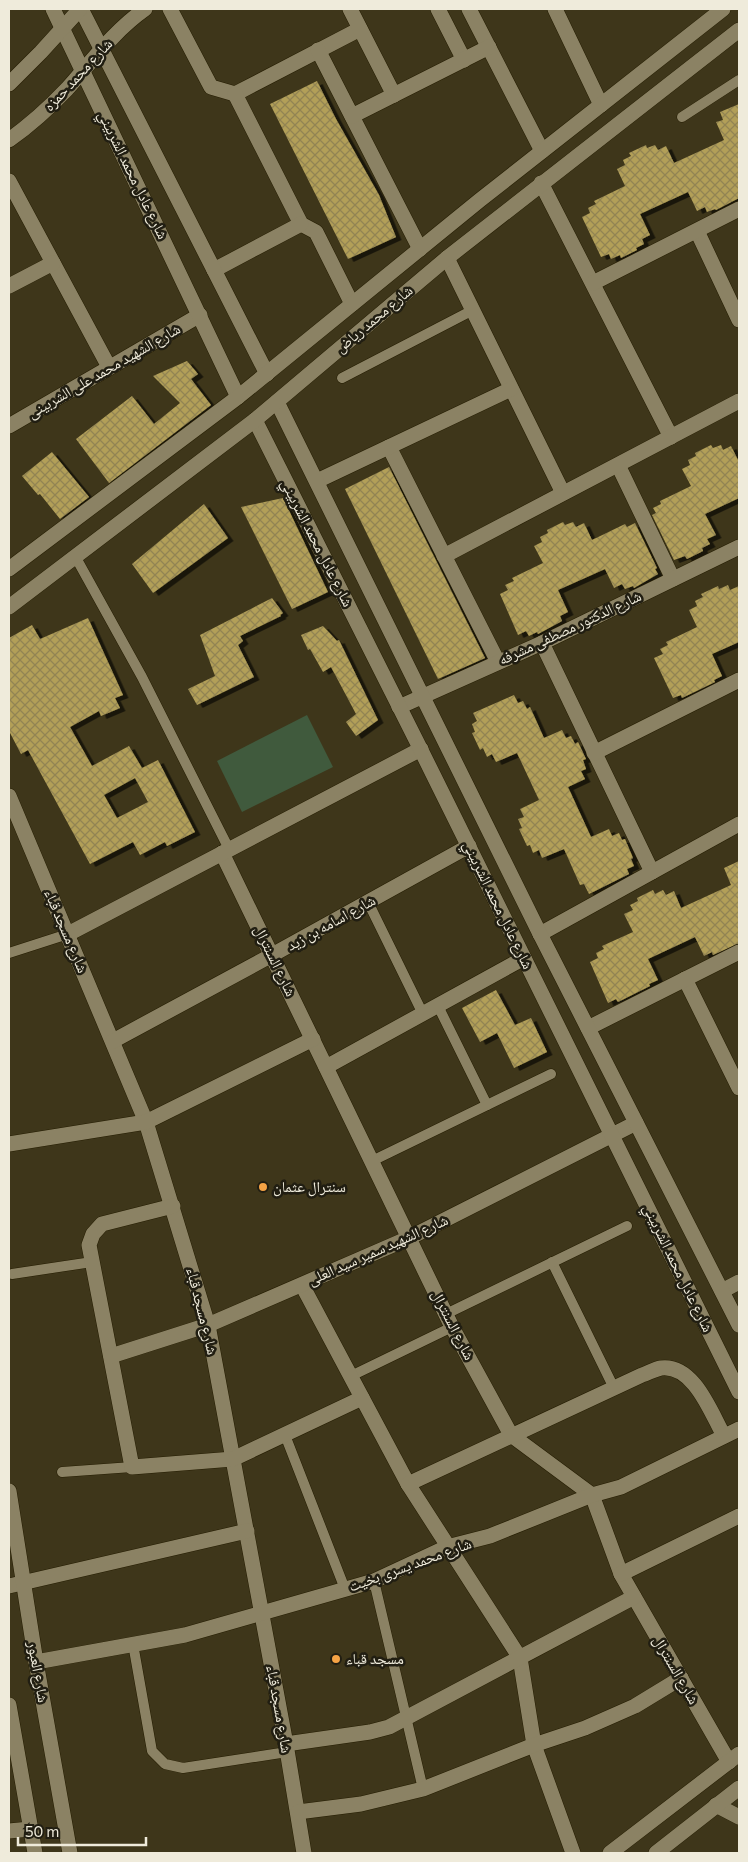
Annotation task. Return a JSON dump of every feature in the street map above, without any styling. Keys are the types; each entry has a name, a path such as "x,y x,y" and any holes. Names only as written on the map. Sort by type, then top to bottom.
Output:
{"street":[{"name":"شارع عادل محمد الشربيني","path":"53,9 238,397"},
{"name":"شارع عادل محمد الشربيني","path":"81,9 266,374"},
{"path":"9,84 81,9"},
{"name":"شارع محمد حمزه","path":"9,140 50,106 102,48 133,17 145,9"},
{"path":"170,9 211,87 235,94 360,29"},
{"path":"350,9 394,94"},
{"path":"438,9 464,60"},
{"path":"469,9 542,151"},
{"path":"555,9 601,105"},
{"name":"شارع محمد رياض","path":"9,569 238,397 714,12"},
{"name":"شارع محمد رياض","path":"9,607 255,420 460,247 541,183 738,35"},
{"path":"352,116 489,48"},
{"path":"318,50 420,250"},
{"path":"235,94 301,224 316,232 352,304"},
{"path":"9,181 110,367"},
{"path":"541,183 671,437"},
{"path":"480,200 479,212 488,220 494,220"},
{"path":"593,283 739,209"},
{"path":"214,270 301,224"},
{"path":"446,228 457,231 460,236 460,247"},
{"path":"697,230 739,320"},
{"path":"447,258 563,493"},
{"path":"9,286 53,263"},
{"name":"شارع الشهيد محمد على الشربينى","path":"9,426 200,315"},
{"path":"316,481 512,388"},
{"path":"444,556 739,401"},
{"name":"شارع عادل محمد الشربيني","path":"277,402 540,934 739,1325"},
{"name":"شارع عادل محمد الشربيني","path":"255,420 421,749 739,1392"},
{"path":"389,447 498,662"},
{"path":"618,465 673,579"},
{"name":"شارع الدكتور مصطفى مشرفه","path":"400,707 542,643 739,547"},
{"path":"542,643 652,872"},
{"path":"594,753 739,680"},
{"path":"68,934 421,749"},
{"name":"شارع مسجد قباء","path":"9,797 146,1122 208,1325 287,1748 304,1853"},
{"path":"540,934 739,824"},
{"name":"شارع اسامه بن زيد","path":"112,1041 468,846"},
{"name":"شارع السنترال","path":"226,851 272,955 449,1320 511,1435 592,1495 621,1574 681,1678 734,1758"},
{"path":"588,1028 739,952"},
{"path":"326,1067 524,958"},
{"path":"685,979 739,1087"},
{"path":"9,1144 146,1122 313,1039"},
{"name":"شارع الشهيد سمير سيد العلى","path":"110,1356 208,1325 409,1238 636,1123"},
{"path":"173,1206 102,1224 93,1234 89,1245 132,1467 233,1459 362,1398"},
{"path":"722,1291 739,1282"},
{"path":"302,1284 408,1484 520,1658 534,1745 573,1853"},
{"path":"408,1484 642,1375 662,1368 682,1372 697,1386 724,1436"},
{"name":"شارع محمد يسرى بخيت","path":"36,1662 185,1635 374,1581 447,1547 490,1536 592,1495 621,1487 739,1429"},
{"name":"شارع العبور","path":"9,1491 16,1584 36,1662 70,1853"},
{"path":"621,1574 739,1516"},
{"path":"16,1584 247,1531"},
{"path":"287,1748 389,1727 634,1597"},
{"path":"298,1812 361,1804 423,1790 534,1745 585,1728 635,1706 681,1678"},
{"path":"9,1705 35,1853"},
{"path":"610,1853 734,1758"},
{"path":"656,1853 739,1788"},
{"path":"716,1805 739,1818"},
{"path":"9,1831 30,1829"}],"lane":[{"path":"682,117 739,80"},
{"path":"342,378 472,310"},
{"path":"76,556 142,678 226,851"},
{"path":"368,902 423,1014"},
{"path":"9,953 68,934"},
{"path":"438,1006 487,1106"},
{"path":"372,1161 550,1074"},
{"path":"351,1376 552,1262 627,1226"},
{"path":"12,1274 92,1262"},
{"path":"552,1262 614,1388"},
{"path":"285,1435 346,1589"},
{"path":"62,1472 132,1467"},
{"path":"374,1581 423,1790"},
{"path":"133,1644 152,1751 165,1764 183,1768 287,1748"}],"green space":[{"path":"307,715 333,767 242,812 217,761"}],"building":[{"path":"317,81 379,195 396,237 348,259 270,104"},
{"path":"739,104 739,198 716,210 707,212 705,207 697,211 688,192 640,214 650,235 642,239 644,244 636,248 637,250 621,258 620,255 611,259 609,254 601,257 582,217 590,213 588,208 596,204 594,201 625,186 617,169 625,165 623,160 631,156 629,153 646,145 647,148 655,145 658,150 666,146 674,163 724,140 716,122 723,120 720,112"},
{"path":"187,361 198,374 191,379 211,405 109,483 76,439 132,396 154,424 180,403 153,376"},
{"path":"711,445 713,448 721,445 723,450 731,446 739,462 739,498 705,514 716,535 707,539 710,544 702,548 703,551 687,559 685,556 674,560 652,515 656,513 653,508 661,504 660,501 691,486 682,469 690,465 688,460 696,456 695,453"},
{"path":"52,452 89,497 60,519 40,494 38,495 22,476"},
{"path":"389,467 485,658 438,679 345,489"},
{"path":"283,498 328,592 292,609 241,507"},
{"path":"204,504 228,538 153,593 132,564"},
{"path":"563,522 565,525 573,522 576,527 584,523 592,540 625,524 627,527 635,523 657,568 655,569 658,574 634,588 633,586 625,589 622,584 614,588 605,569 558,590 568,612 560,616 562,621 538,634 537,632 529,636 526,631 518,635 500,594 508,590 505,585 514,581 512,578 543,563 534,546 542,542 540,537 548,533 547,530"},
{"path":"728,585 730,590 739,586 739,642 712,654 722,676 714,680 715,682 682,698 681,695 673,698 654,658 663,654 660,649 668,645 666,642 697,627 689,610 697,606 695,601 703,597 701,594 718,586 719,589"},
{"path":"272,598 283,613 281,616 240,636 243,641 238,645 254,677 197,705 188,689 215,676 200,635"},
{"path":"88,618 123,695 115,698 120,708 101,716 99,711 70,727 92,766 129,746 142,768 158,760 195,832 167,846 165,842 140,855 133,842 90,864 28,750 21,754 9,731 9,638 32,625 40,639","holes":["135,778 148,802 117,818 104,795"]},
{"path":"323,626 337,641 339,640 378,720 356,736 346,722 356,714 331,667 323,672 310,649 308,650 301,635"},
{"path":"514,695 518,703 523,701 527,709 530,707 544,738 562,730 566,738 571,736 575,744 578,742 586,759 583,760 586,769 581,771 585,779 568,787 591,837 609,829 612,836 619,833 622,840 625,839 633,858 631,859 634,866 627,869 629,874 589,894 584,884 580,885 564,849 542,858 539,850 533,853 530,845 527,846 519,829 522,828 518,819 524,817 520,809 539,800 517,753 496,762 492,754 487,757 483,748 480,750 472,733 475,732 472,724 477,721 473,713"},
{"path":"739,861 739,943 713,955 712,952 704,956 695,937 648,959 658,980 618,1002 616,999 608,1003 590,962 598,958 596,953 604,949 602,946 633,932 624,914 633,910 630,905 638,901 637,898 653,890 655,894 663,890 666,895 674,891 681,908 731,885 724,868"},
{"path":"496,990 515,1025 531,1018 547,1052 514,1068 497,1033 480,1042 462,1008"}],"place":[{"name":"سنترال عثمان","path":"263,1187"},
{"name":"مسجد قباء","path":"336,1659"}]}
